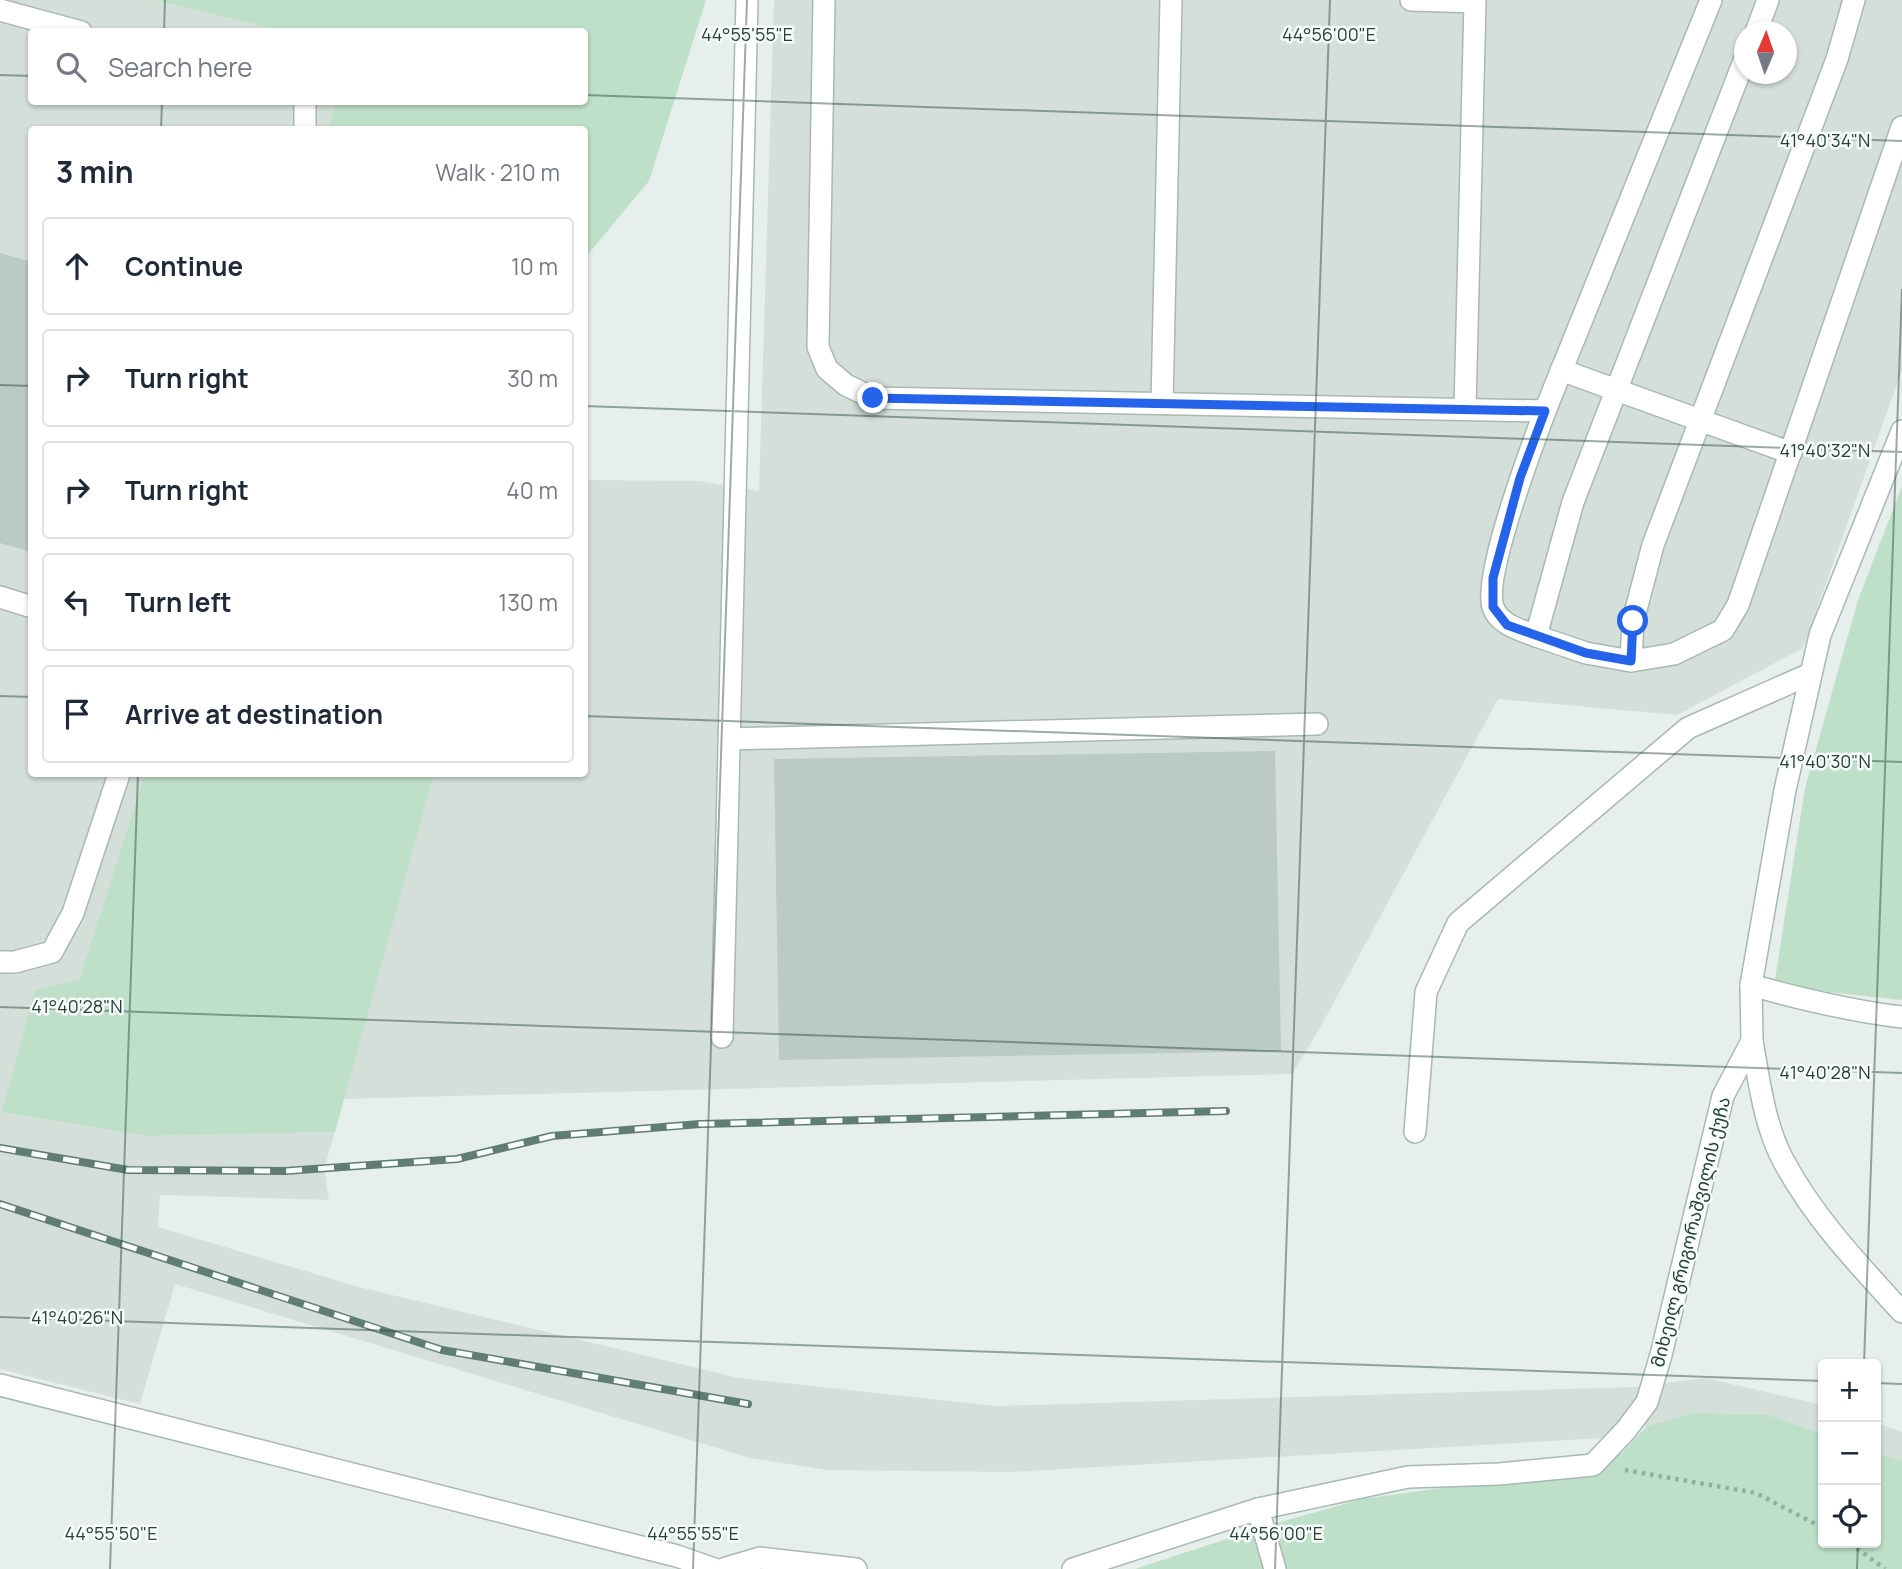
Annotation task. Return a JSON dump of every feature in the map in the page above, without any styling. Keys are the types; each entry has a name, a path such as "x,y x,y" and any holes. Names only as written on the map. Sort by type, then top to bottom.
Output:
{"street":[{"path":"722,1037 747,0"},
{"path":"824,0 818,346 827,369 846,385 873,398 1545,411"},
{"path":"1162,403 1171,0"},
{"path":"1411,0 1475,2 1465,410"},
{"path":"1711,0 1520,478 1493,578 1493,607 1507,625 1586,653 1631,661 1674,654 1723,630 1738,605 1902,127"},
{"path":"1760,21 1768,0"},
{"path":"1631,661 1633,621 1653,545 1837,60 1854,0"},
{"path":"0,10 66,28"},
{"path":"1536,636 1573,502 1736,84"},
{"path":"305,105 305,126"},
{"path":"1561,370 1791,453"},
{"name":"მიხეილ გრიგორაშვილის ქუჩა","path":"1593,1465 1626,1430 1647,1402 1661,1355 1723,1096 1752,1041 1751,985 1786,790 1820,635 1902,431"},
{"path":"0,597 28,606"},
{"path":"1415,1132 1426,992 1458,923 1688,728 1811,674"},
{"path":"729,739 1317,724"},
{"path":"0,962 15,962 52,952 73,913 118,777"},
{"path":"1751,985 1842,1008 1902,1017"},
{"path":"1752,1041 1765,1109 1782,1159 1824,1226 1902,1312"},
{"path":"0,1385 664,1553 714,1569"},
{"path":"1073,1569 1258,1509 1408,1477 1499,1474 1593,1465"},
{"path":"1258,1509 1275,1569"},
{"path":"723,1569 760,1558 856,1569"}],"path":[{"path":"1593,1465 1756,1493 1818,1525"},
{"path":"1857,1548 1885,1569"}],"shaded area":[{"path":"0,0 154,0 271,28 28,28 28,105 334,105 329,126 28,126 28,777 144,777 79,980 150,1136 335,1132 324,1169 329,1200 160,1195 158,1227 359,1287 739,1378 995,1406 1635,1387 1705,1378 1818,1404 1818,1432 1764,1414 1693,1413 1604,1438 1011,1472 827,1470 750,1458 175,1284 140,1404 0,1369"},
{"path":"774,0 1902,0 1902,370 1803,648 1677,715 1498,699 1320,1028 1292,1074 343,1099 433,777 588,777 588,480 700,481 759,491"},
{"path":"1881,1425 1902,1432 1902,1461 1881,1454"}],"green space":[{"path":"154,0 706,0 649,181 588,254 588,126 329,126 334,105 588,105 588,28 271,28"},
{"path":"1902,486 1902,1000 1774,986 1805,788 1858,600"},
{"path":"144,777 433,777 335,1132 150,1136 2,1112 35,990 79,980"},
{"path":"1693,1413 1765,1414 1818,1432 1818,1548 1881,1548 1881,1454 1902,1461 1902,1569 1135,1569 1263,1527 1362,1499 1440,1488 1589,1476 1624,1451 1647,1426"}],"building":[{"path":"0,253 28,261 28,551 0,543"},
{"path":"1275,751 1281,1051 779,1060 774,759"}],"railway":[{"path":"0,1148 128,1170 285,1171 457,1159 552,1136 700,1124 1226,1111"},
{"path":"0,1204 442,1350 748,1404"}],"route":[{"path":"873,398 1545,411 1520,478 1493,578 1493,607 1507,625 1586,653 1631,661 1633,621"}]}
